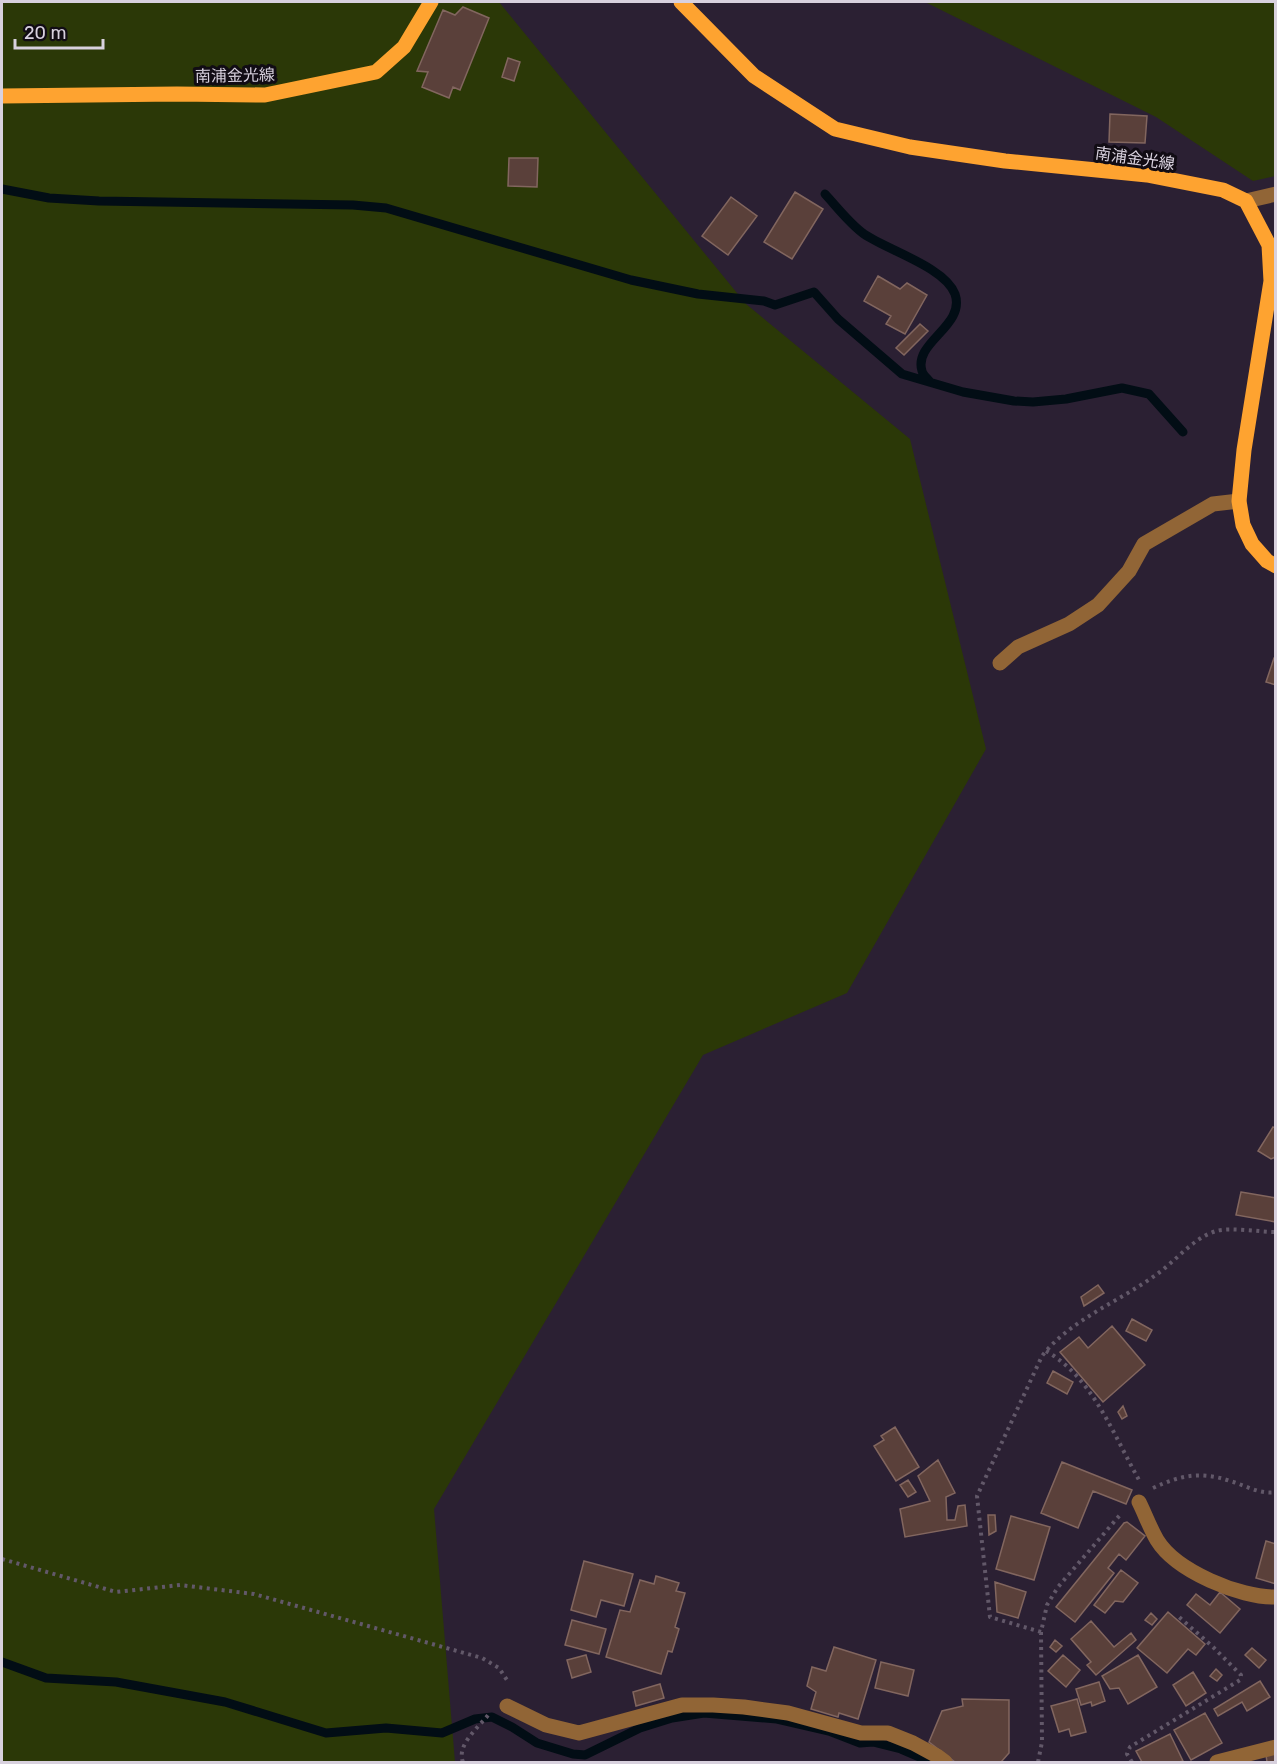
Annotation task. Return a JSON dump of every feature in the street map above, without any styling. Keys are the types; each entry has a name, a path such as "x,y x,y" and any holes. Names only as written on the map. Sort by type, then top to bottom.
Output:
{"main road":[{"name":"南浦金光線","path":"2,96 265,95 376,72 404,47 431,2"},
{"name":"南浦金光線","path":"681,2 754,76 835,129 910,147 1005,161 1147,175 1223,190 1246,201"},
{"path":"1246,201 1269,245 1271,281 1244,450 1239,501 1243,525 1252,544 1267,561 1275,566"}],"street":[{"path":"1246,201 1275,194"},
{"path":"1000,663 1018,647 1069,624 1098,605 1129,572 1144,544 1213,504 1239,501"},
{"path":"1143,1497 1158,1541 1180,1565 1235,1591 1275,1597"},
{"path":"507,1706 546,1725 579,1733 682,1705 713,1705 788,1713 861,1733 888,1733 913,1743 945,1762"},
{"path":"1217,1762 1275,1747"}],"path":[{"path":"1041,1632 990,1617 976,1496 1046,1351 1075,1325 1158,1274 1204,1236 1219,1230 1275,1232"},
{"path":"1046,1351 1061,1360 1075,1373 1099,1407 1143,1497"},
{"path":"1038,1762 1042,1742 1041,1632 1047,1605 1058,1587 1118,1516 1149,1490 1177,1477 1205,1475 1250,1488 1275,1492"},
{"path":"2,1559 116,1592 180,1585 254,1594 482,1658 499,1668 510,1684 507,1706"},
{"path":"1132,1762 1127,1754 1130,1747 1240,1680 1241,1675 1178,1616"},
{"path":"463,1762 461,1757 464,1745 479,1726"}],"green space":[{"path":"2,2 499,2 746,304 910,439 986,749 847,993 703,1055 434,1509 455,1762 2,1762"},
{"path":"925,2 1275,2 1275,176 1253,181 1156,117"}],"building":[{"path":"463,7 489,18 460,90 453,87 449,98 422,87 428,72 417,71 443,10 455,15"},
{"path":"508,58 520,62 514,81 502,77"},
{"path":"1110,114 1147,116 1145,143 1109,142"},
{"path":"509,158 538,158 537,187 508,186"},
{"path":"795,192 823,209 792,259 764,242"},
{"path":"731,197 757,216 728,255 702,236"},
{"path":"878,276 900,289 907,283 927,295 905,334 886,324 891,316 864,301"},
{"path":"920,324 928,331 904,355 896,348"},
{"path":"1274,658 1276,658 1276,685 1266,682"},
{"path":"1273,1127 1276,1128 1276,1157 1271,1159 1258,1151"},
{"path":"1241,1192 1276,1198 1276,1222 1236,1215"},
{"path":"1098,1285 1104,1293 1084,1306 1081,1297"},
{"path":"1132,1319 1152,1330 1146,1341 1126,1331"},
{"path":"1112,1326 1145,1365 1103,1402 1060,1352 1079,1337 1088,1348"},
{"path":"1053,1371 1073,1382 1067,1394 1047,1383"},
{"path":"1123,1406 1127,1416 1122,1419 1118,1412"},
{"path":"895,1427 919,1467 896,1481 874,1446 884,1440 881,1436"},
{"path":"938,1460 955,1493 946,1497 947,1520 955,1520 958,1506 965,1505 967,1526 905,1537 900,1509 930,1501 918,1476"},
{"path":"1062,1462 1132,1490 1126,1504 1093,1491 1078,1528 1041,1513"},
{"path":"908,1480 916,1492 908,1497 900,1485"},
{"path":"988,1515 995,1515 996,1531 989,1535"},
{"path":"1011,1516 1050,1527 1034,1580 996,1569"},
{"path":"1127,1522 1145,1536 1126,1560 1119,1554 1108,1568 1114,1573 1075,1622 1056,1607"},
{"path":"1266,1541 1276,1544 1276,1584 1256,1578"},
{"path":"584,1561 633,1574 624,1606 601,1600 596,1617 571,1610"},
{"path":"1121,1570 1138,1583 1123,1602 1115,1601 1105,1613 1094,1605"},
{"path":"656,1576 679,1583 676,1591 685,1593 675,1627 679,1629 672,1652 668,1651 661,1674 606,1657 620,1610 630,1612 640,1580 654,1584"},
{"path":"995,1582 1026,1592 1018,1618 997,1612"},
{"path":"1220,1592 1240,1609 1220,1633 1187,1605 1196,1594 1210,1605"},
{"path":"1168,1612 1205,1644 1196,1655 1188,1649 1167,1673 1137,1648"},
{"path":"1151,1613 1157,1619 1152,1625 1145,1620"},
{"path":"572,1620 606,1629 599,1654 565,1645"},
{"path":"1091,1621 1114,1647 1131,1633 1136,1640 1096,1675 1087,1665 1091,1662 1071,1639"},
{"path":"1055,1640 1062,1646 1056,1652 1050,1647"},
{"path":"834,1647 876,1660 858,1719 839,1713 838,1717 811,1709 816,1692 807,1686 812,1667 826,1671"},
{"path":"1252,1648 1266,1660 1259,1668 1245,1655"},
{"path":"586,1655 591,1672 572,1678 567,1660"},
{"path":"1063,1655 1080,1670 1066,1687 1048,1671"},
{"path":"1138,1655 1157,1687 1128,1704 1119,1688 1110,1689 1102,1676"},
{"path":"881,1662 914,1670 908,1696 875,1688"},
{"path":"1216,1669 1222,1675 1217,1681 1210,1676"},
{"path":"1193,1672 1206,1693 1186,1706 1173,1685"},
{"path":"1260,1681 1270,1697 1247,1711 1242,1702 1218,1716 1214,1709"},
{"path":"1099,1682 1105,1701 1092,1706 1091,1702 1081,1705 1076,1689"},
{"path":"660,1684 664,1698 636,1706 633,1692"},
{"path":"962,1699 1009,1700 1009,1753 1001,1762 955,1762 929,1742 942,1711 963,1706"},
{"path":"1077,1699 1086,1732 1071,1736 1069,1729 1059,1732 1051,1706"},
{"path":"1205,1713 1222,1743 1191,1760 1174,1730"},
{"path":"1170,1734 1183,1761 1142,1762 1136,1751"},
{"path":"1276,1754 1276,1762 1267,1762 1266,1755"}],"waterway":[{"path":"2,189 49,198 99,201 353,205 386,208 631,280 698,294 764,301 775,305 814,292 838,319 902,374 963,392 1014,401 1066,399 1122,388 1149,394 1183,432"},
{"path":"825,194 864,234 928,267 940,275 955,294 956,305 953,315 931,342 921,361 923,372 930,382"},
{"path":"2,1662 46,1678 116,1682 225,1702 326,1733 386,1728 442,1733 475,1719 492,1717 537,1743 573,1754 585,1755 640,1728 672,1718 704,1713 777,1719 829,1731 860,1743 873,1742 901,1749 931,1762"}]}
